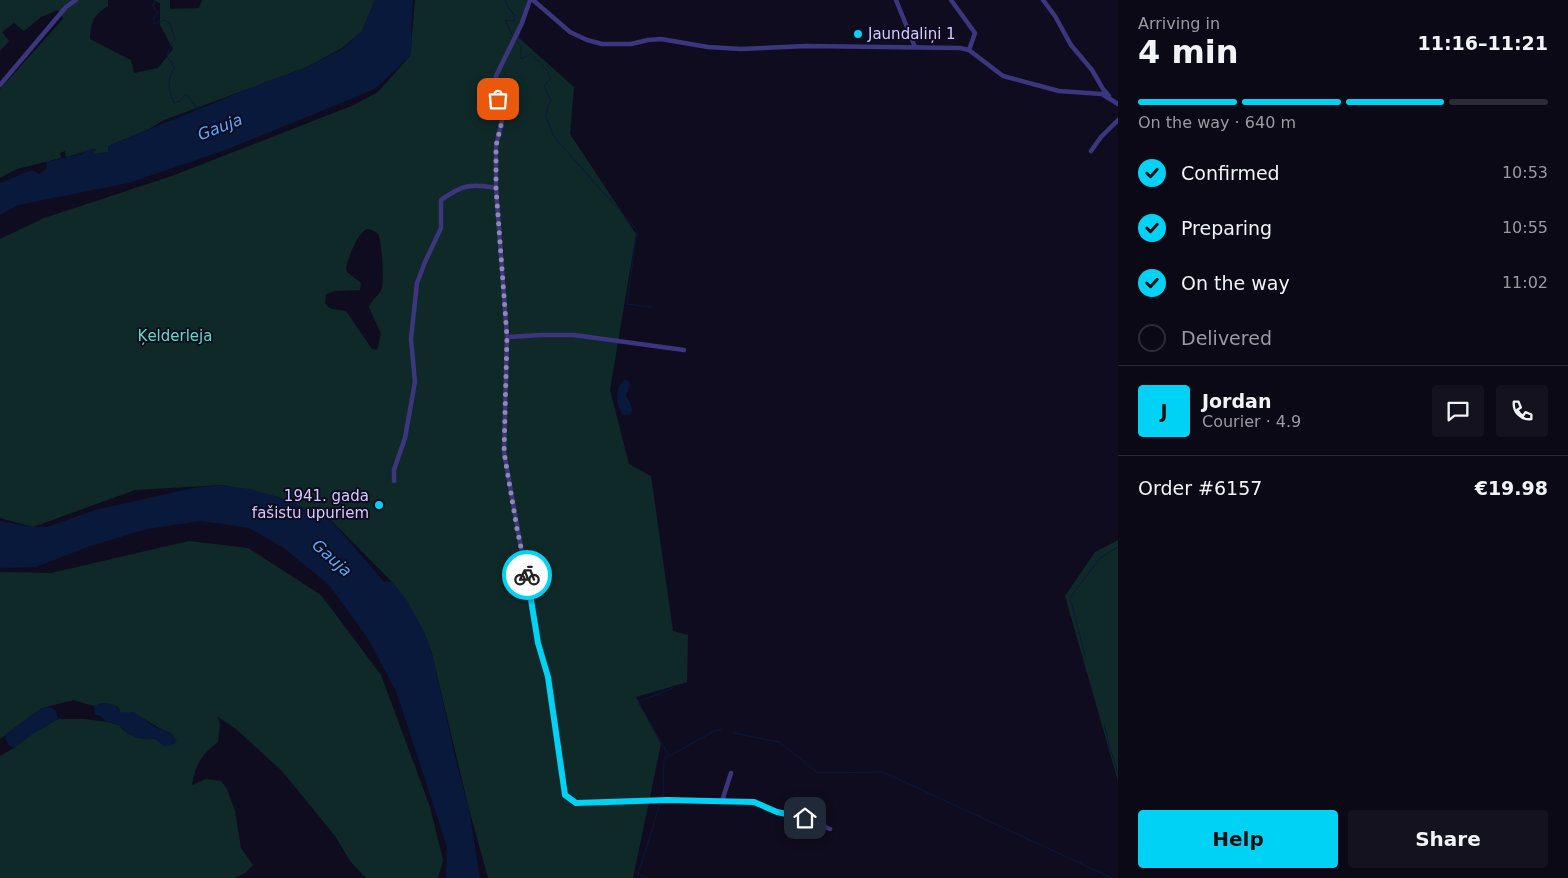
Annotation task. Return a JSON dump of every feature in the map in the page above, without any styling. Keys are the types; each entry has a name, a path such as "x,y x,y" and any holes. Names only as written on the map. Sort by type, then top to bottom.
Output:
{"street":[{"path":"0,85 66,7 76,0"},
{"path":"830,830 805,818 777,812 754,802 667,800 576,803 565,795 548,677 538,643 531,595 517,529 504,452 507,337 496,188 496,146 502,121 496,76 532,0 570,32 602,44 631,44 661,39 708,47 741,49 807,46 960,48 969,50 1003,76 1059,91 1102,94 1112,99"},
{"path":"896,0 916,47"},
{"path":"951,0 975,33 969,50"},
{"path":"1043,0 1055,16 1071,45 1092,70 1103,89 1118,104"},
{"path":"1091,150 1118,120"},
{"path":"394,481 394,470 406,438 415,382 411,339 417,283 441,228 441,200 457,188 476,185 496,188"},
{"path":"507,337 574,335 684,350"},
{"path":"722,801 731,773"}],"green space":[{"path":"0,0 108,0 108,6 94,20 90,39 131,60 134,73 158,68 173,49 160,25 160,3 153,0 170,0 170,9 199,8 202,0 375,0 362,31 342,48 307,67 164,120 149,129 108,146 108,152 92,155 96,149 66,157 65,151 60,153 61,158 17,169 0,178 0,89 63,19 58,10 41,17 24,31 14,23 2,32 9,41 0,51"},
{"name":"Ķelderleja","path":"415,0 527,0 519,38 574,87 570,134 636,234 610,390 629,464 651,476 673,631 688,635 687,682 636,697 661,744 633,878 488,878 469,809 431,650 423,630 391,581 332,521 278,497 222,485 135,490 33,527 0,518 0,239 44,218 172,176 354,105 378,92 410,56","holes":["367,229 378,234 381,244 382,288 369,307 381,334 377,350 372,349 346,311 332,309 325,303 326,294 335,291 360,290 361,283 347,272 346,267 357,240 363,231"]},
{"path":"1118,540 1118,781 1065,596 1095,552"},
{"path":"189,541 248,548 321,595 381,675 430,807 443,860 438,878 366,878 350,861 335,836 282,771 236,729 218,717 220,725 218,742 200,761 195,771 192,785 206,779 221,781 227,789 235,811 241,848 253,865 245,873 235,878 0,878 0,756 58,719 85,719 119,725 123,730 138,738 155,739 165,746 171,733 134,714 121,713 118,707 103,703 94,706 73,700 42,708 0,739 0,572 51,573"}],"water":[{"name":"Gauja","path":"375,0 413,0 410,56 375,89 228,149 129,183 18,205 0,215 0,183 32,170 39,174 47,168 46,162 82,154 86,150 96,149 93,155 108,152 108,146 305,68 342,49 362,31"},
{"path":"624,380 628,381 630,385 626,395 632,409 631,414 626,415 622,414 617,397 617,392"},
{"name":"Gauja","path":"222,485 250,489 278,497 307,509 319,517 332,521 384,582 391,581 406,599 423,630 431,650 469,809 480,878 446,878 447,847 396,691 367,637 329,585 284,548 249,528 201,521 147,529 90,546 36,567 0,568 0,521 33,527 47,527 95,510 193,488"},
{"path":"103,703 113,705 121,713 134,712 155,727 171,733 177,741 171,746 165,746 155,739 138,738 128,734 119,725 107,722 99,715 95,715 94,706"},
{"path":"51,707 56,711 58,719 32,734 14,748 9,746 5,736 7,733 42,708"}],"waterway":[{"path":"156,0 153,6 158,14 153,18 154,24 165,20 170,23 175,39 171,43 167,57 172,62 174,69 169,81 172,99 174,103 180,101 186,94 198,109"},
{"path":"505,0 515,16 514,21 505,20 512,35"},
{"path":"516,40 521,46 521,59 531,54 548,71 550,79 544,86 551,101 546,117 554,137 637,230 627,304 651,307"},
{"path":"1085,655 1070,598 1100,558 1118,547"},
{"path":"673,688 638,702 669,756 716,730 722,730"},
{"path":"1104,725 1118,775"},
{"path":"734,733 779,742 818,773 883,772 1112,878"},
{"path":"663,796 664,758 668,757"},
{"path":"648,878 638,874 660,804"}],"way so far":[{"path":"498,99 502,121 496,146 496,188 507,337 504,452 527,575"}],"place":[{"name":"Jaundaliņi 1","path":"858,34"},
{"name":"1941. gada fašistu upuriem","path":"379,505"}],"route":[{"path":"527,575 538,643 548,677 565,795 576,803 667,800 754,802 777,812 805,818"}]}
